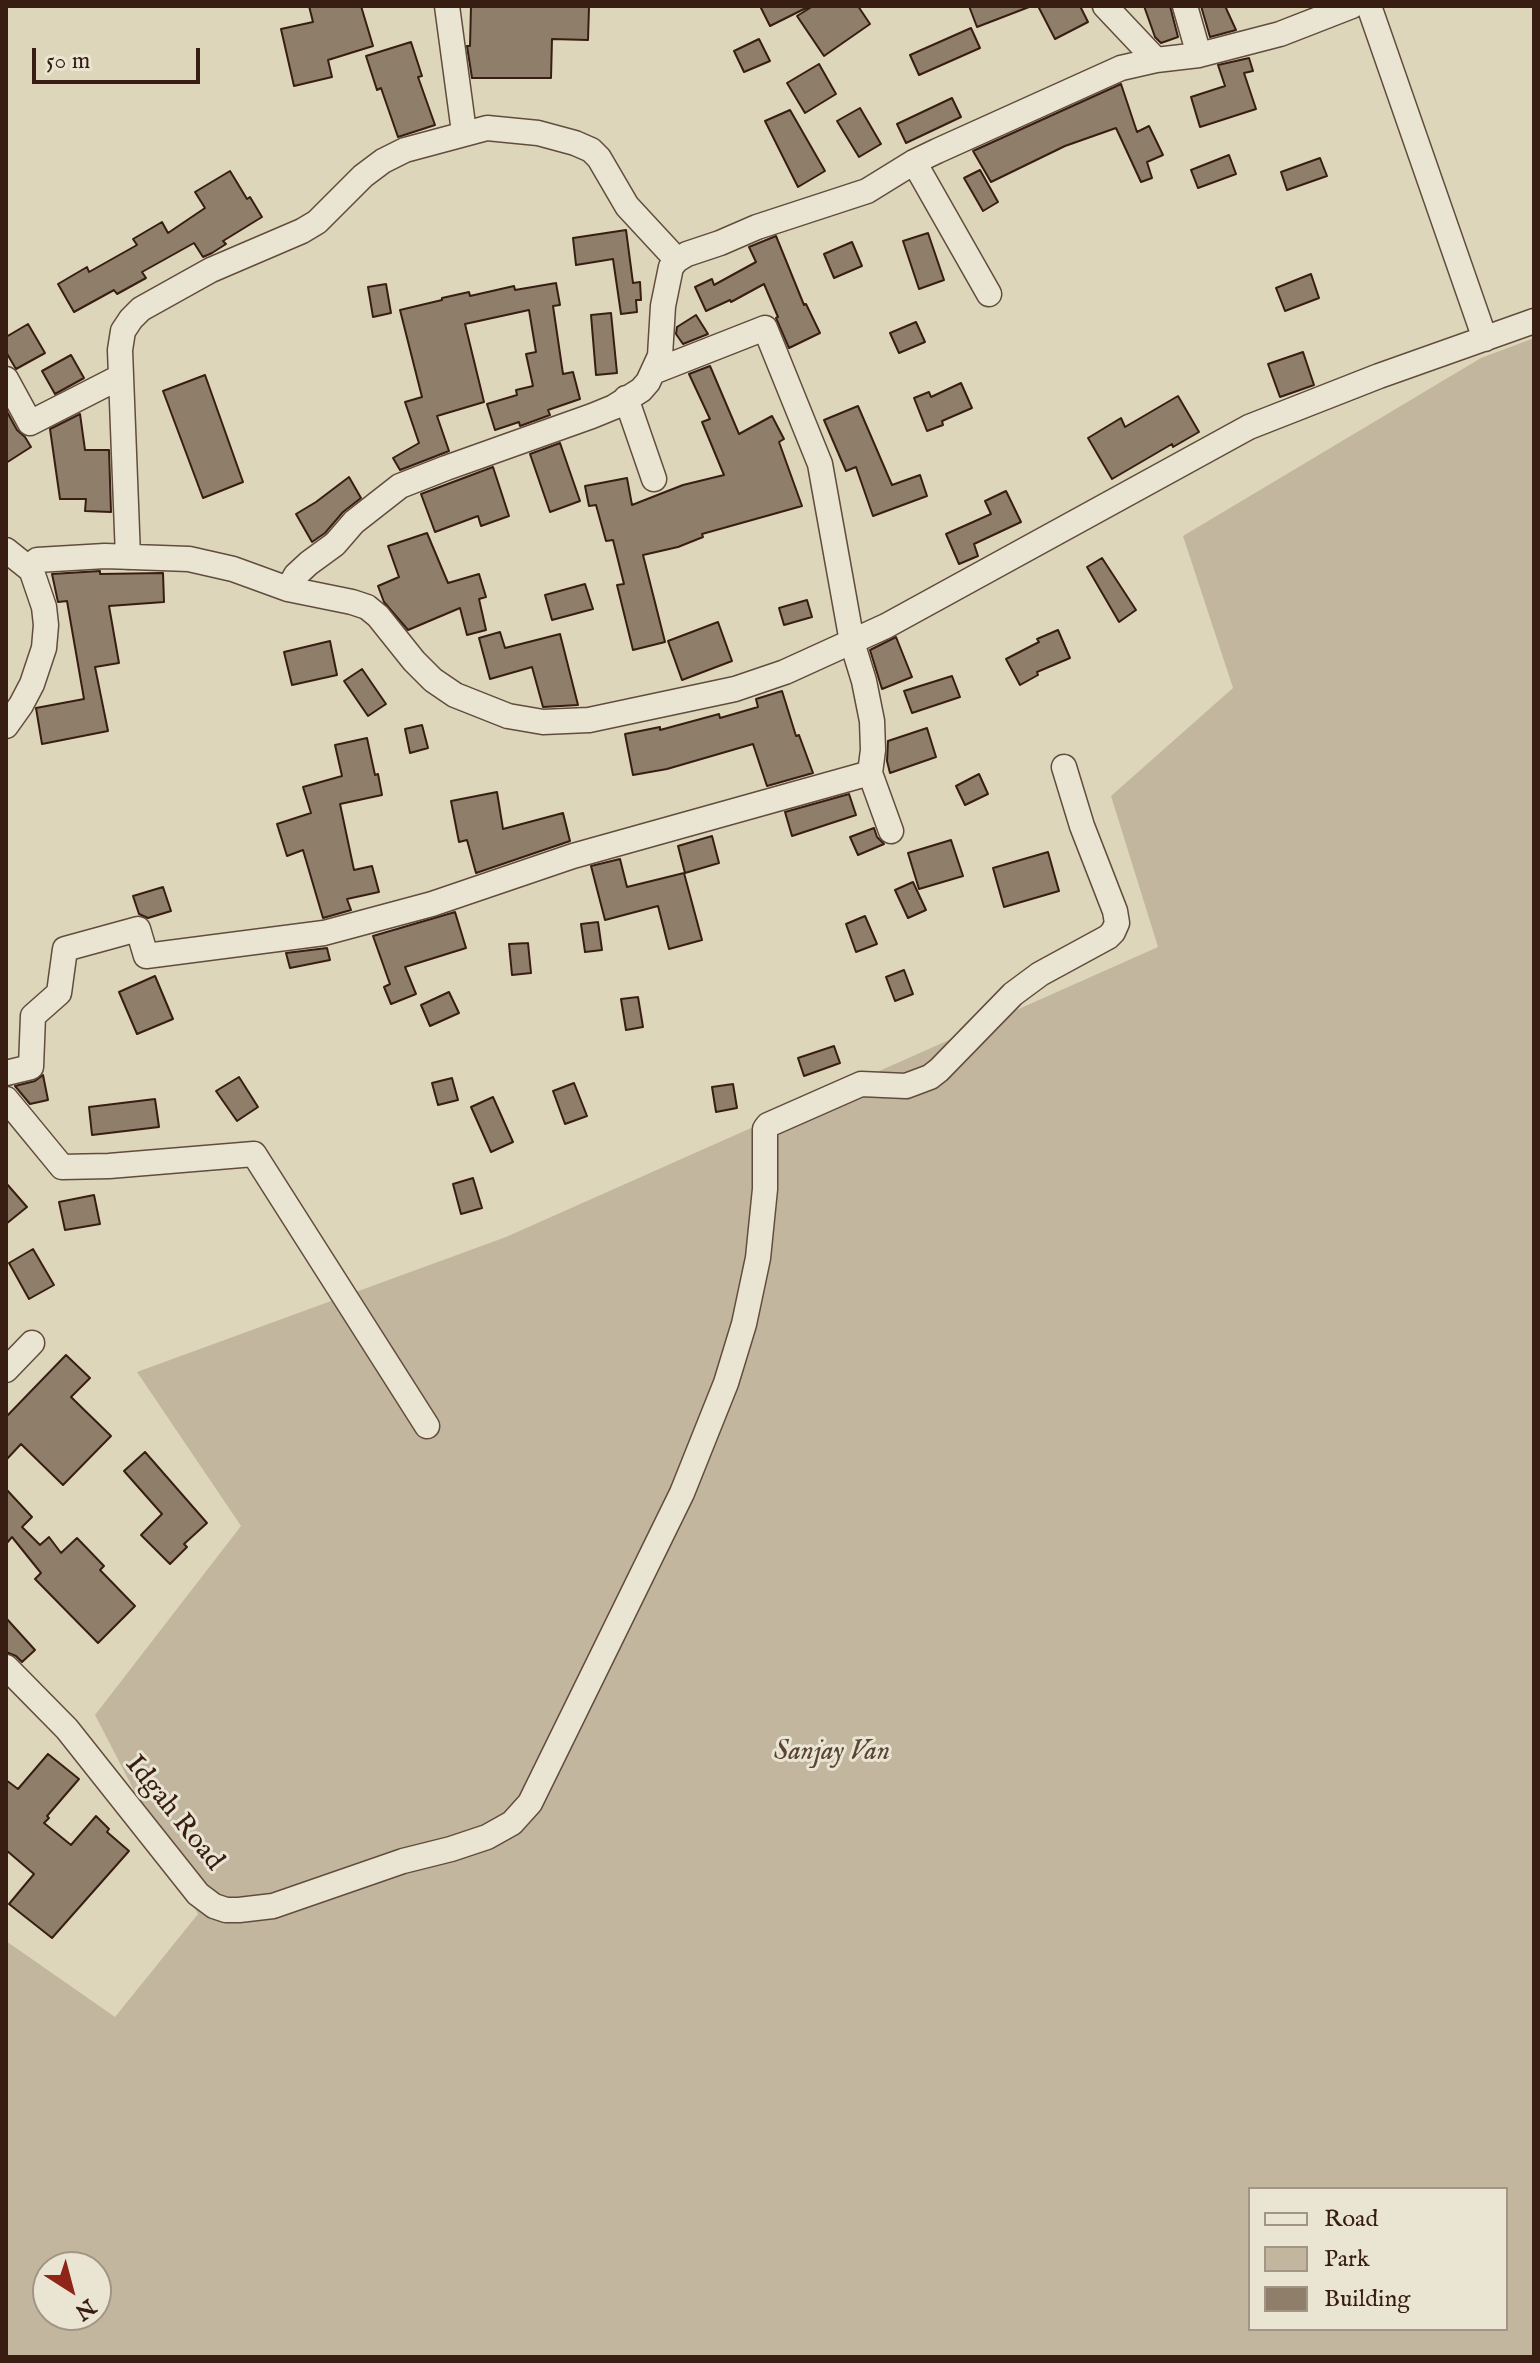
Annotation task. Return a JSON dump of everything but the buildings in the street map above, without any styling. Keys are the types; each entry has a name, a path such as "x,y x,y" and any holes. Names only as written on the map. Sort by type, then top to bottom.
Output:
{"street":[{"path":"447,6 464,132"},
{"path":"1105,6 1156,60"},
{"path":"1185,6 1199,55"},
{"path":"288,589 296,575 309,563 400,486 567,426 614,407 641,390 660,356 663,306 671,267 687,254 867,191 914,162 1121,68 1199,55 1280,34 1352,6"},
{"path":"1369,6 1485,339"},
{"path":"128,557 120,377 123,331 141,309 211,270 317,222 363,176 383,161 405,150 487,128 538,133 591,150 607,168 633,213 677,260"},
{"path":"914,162 989,294"},
{"path":"6,726 32,684 44,648 44,607 31,570 31,563 37,560 105,556 189,559 216,564 288,589 367,607 433,680 455,695 508,716 543,722 589,720 735,689 785,672 924,606 1249,427 1379,376 1534,321"},
{"path":"653,372 765,328 820,464 852,642 872,721 870,773 891,831"},
{"path":"6,379 30,423 120,377"},
{"path":"626,398 654,479"},
{"path":"6,550 31,570"},
{"name":"Idgah Road","path":"6,1667 67,1729 198,1894 214,1906 226,1910 273,1906 403,1861 487,1837 512,1823 530,1803 682,1493 726,1383 744,1324 758,1258 765,1189 765,1129 861,1084 906,1086 930,1077 1013,994 1040,974 1113,932 1117,923 1115,911 1082,826 1064,767"},
{"path":"6,1073 31,1067 33,1016 59,993 65,949 138,929 146,956 324,933 432,904 573,856 870,773"},
{"path":"6,1099 62,1167 254,1154 427,1426"},
{"path":"6,1370 32,1343"}],"green space":[{"name":"Sanjay Van","path":"1534,338 1534,2357 6,2357 6,1941 115,2017 198,1914 95,1715 241,1526 137,1372 506,1237 1158,947 1111,796 1233,688 1183,536 1481,358"}]}
